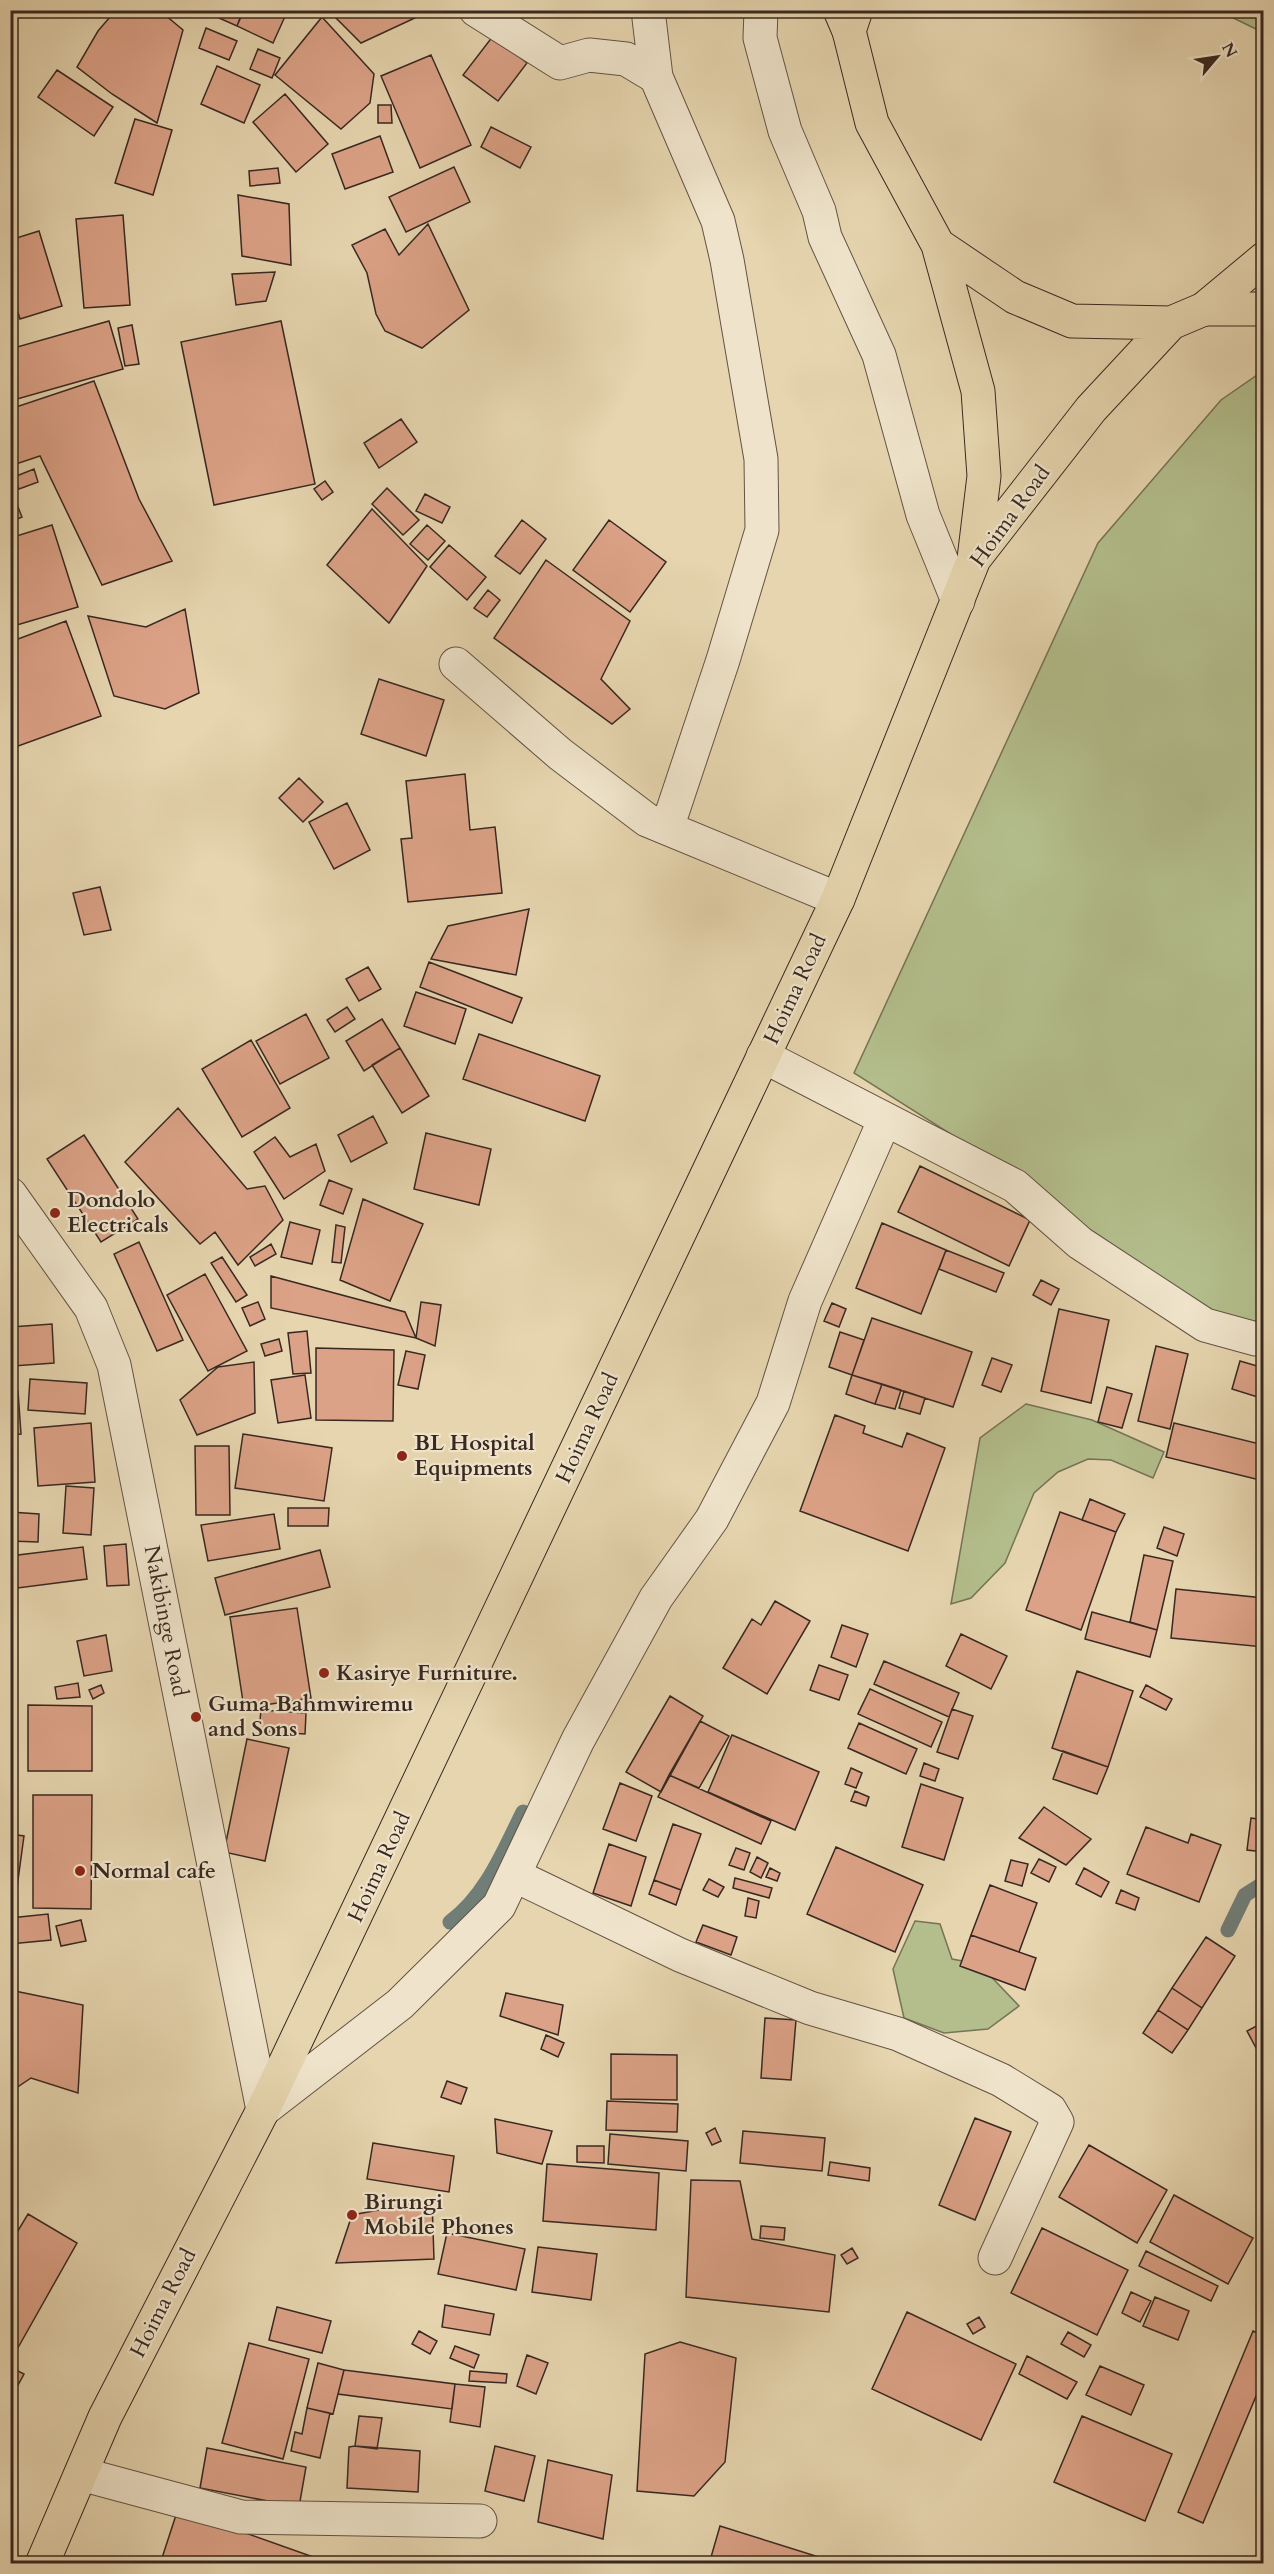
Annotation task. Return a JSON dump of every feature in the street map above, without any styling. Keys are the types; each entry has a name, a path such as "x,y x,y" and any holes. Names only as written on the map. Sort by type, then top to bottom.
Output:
{"main road":[{"path":"848,17 872,123 938,245 978,392 984,476 974,559"},
{"path":"938,245 1015,297 1072,321 1171,323 1204,309 1263,259"},
{"path":"1204,309 1263,309"},
{"name":"Hoima Road","path":"42,2564 105,2417 263,2110 838,898 974,559 1091,409 1171,323"}],"street":[{"path":"476,10 560,63 589,55 626,59 656,77"},
{"path":"648,10 656,77 717,221 728,260 761,459 762,530 723,660 667,828"},
{"path":"761,10 760,38 785,130 819,210 825,237 879,355 923,515 958,601"},
{"path":"456,664 560,754 647,820 838,898"},
{"path":"764,1056 1015,1186 1080,1243 1204,1325 1256,1338 1263,1336"},
{"path":"263,2110 400,2004 499,1906 578,1740 656,1598 712,1519 773,1403 805,1300 885,1119"},
{"name":"Nakibinge Road","path":"10,1194 91,1308 114,1365 263,2110"},
{"path":"514,1875 680,1955 810,2008 908,2038 1001,2080 1050,2110 1057,2122 995,2258"},
{"path":"81,2474 241,2517 480,2521"}],"green space":[{"path":"1219,11 1263,11 1263,31 1258,30"},
{"path":"1263,371 1263,1322 1236,1324 1204,1314 1000,1165 854,1073 1098,543 1221,400"},
{"path":"1026,1404 1092,1420 1164,1452 1153,1478 1111,1460 1088,1459 1058,1472 1034,1493 1005,1563 971,1598 951,1604 980,1438"},
{"path":"915,1921 940,1924 952,1959 979,1964 1019,2006 988,2029 944,2033 904,2018 893,1969"}],"building":[{"path":"116,10 159,10 183,30 157,123 112,94 77,67 98,31"},
{"path":"201,10 243,10 237,26"},
{"path":"244,10 287,12 273,43 237,26"},
{"path":"328,10 432,10 361,43"},
{"path":"322,17 374,74 370,103 341,129 275,75"},
{"path":"206,28 237,41 229,60 199,48"},
{"path":"493,36 527,63 498,101 463,75"},
{"path":"258,49 280,58 272,78 250,69"},
{"path":"431,55 471,145 420,168 381,76"},
{"path":"217,66 260,85 244,123 201,104"},
{"path":"57,70 113,107 94,136 38,97"},
{"path":"285,94 328,144 296,172 253,122"},
{"path":"378,105 391,105 392,123 378,123"},
{"path":"135,119 172,130 153,195 115,183"},
{"path":"491,127 531,147 520,168 481,147"},
{"path":"380,136 393,172 345,189 332,154"},
{"path":"454,167 470,202 406,232 389,197"},
{"path":"278,168 280,183 250,186 249,171"},
{"path":"238,195 289,204 291,265 242,256"},
{"path":"123,215 130,305 84,308 76,219"},
{"path":"428,224 469,310 422,348 385,331 376,314 367,273 352,245 385,229 399,255"},
{"path":"39,231 62,306 20,319 10,287 10,240"},
{"path":"275,272 266,301 236,305 232,274"},
{"path":"109,321 123,369 10,401 10,349"},
{"path":"281,321 315,484 214,505 181,342"},
{"path":"132,325 139,364 125,366 118,328"},
{"path":"94,381 139,499 172,561 102,585 40,456 10,466 10,409"},
{"path":"401,419 417,442 379,468 364,443"},
{"path":"34,469 38,482 19,489 14,477"},
{"path":"325,481 333,492 322,500 314,489"},
{"path":"10,487 22,517 10,522"},
{"path":"387,488 419,520 403,535 372,504"},
{"path":"425,494 450,507 442,523 416,511"},
{"path":"372,509 427,566 389,623 327,565"},
{"path":"522,520 546,539 520,574 495,556"},
{"path":"609,520 666,562 630,612 573,570"},
{"path":"52,525 78,607 10,627 10,538"},
{"path":"427,525 445,541 428,560 410,544"},
{"path":"449,545 486,577 467,600 430,567"},
{"path":"546,560 630,621 601,679 630,709 612,724 494,638"},
{"path":"488,590 500,600 487,617 474,608"},
{"path":"185,609 199,693 165,709 114,696 88,616 146,627"},
{"path":"66,621 101,716 10,749 10,642"},
{"path":"379,679 444,700 426,756 361,734"},
{"path":"465,774 470,830 495,827 502,893 408,902 401,839 412,838 406,781"},
{"path":"299,778 323,802 303,822 279,798"},
{"path":"347,803 370,850 334,869 309,822"},
{"path":"100,887 111,930 84,935 73,893"},
{"path":"529,909 516,975 431,959 448,926"},
{"path":"429,962 522,998 512,1023 420,987"},
{"path":"368,967 381,989 359,1001 346,979"},
{"path":"416,992 466,1009 455,1044 404,1026"},
{"path":"347,1007 355,1019 335,1032 327,1020"},
{"path":"306,1014 329,1058 280,1084 256,1041"},
{"path":"382,1019 400,1048 364,1071 346,1041"},
{"path":"479,1034 600,1076 585,1121 463,1079"},
{"path":"251,1040 290,1108 242,1137 202,1069"},
{"path":"400,1048 429,1096 402,1113 372,1065"},
{"path":"178,1108 247,1189 265,1186 283,1220 238,1265 215,1232 200,1244 125,1162"},
{"path":"373,1116 387,1143 351,1162 338,1135"},
{"path":"426,1133 491,1149 479,1205 414,1189"},
{"path":"84,1135 138,1219 101,1242 47,1159"},
{"path":"275,1137 290,1157 316,1144 325,1171 284,1199 254,1152"},
{"path":"920,1166 1030,1220 1009,1266 898,1212"},
{"path":"329,1180 352,1189 343,1214 320,1205"},
{"path":"363,1199 423,1224 390,1301 340,1280"},
{"path":"290,1222 320,1230 312,1264 281,1257"},
{"path":"882,1223 946,1250 921,1314 856,1288"},
{"path":"336,1225 345,1227 341,1263 332,1262"},
{"path":"139,1242 183,1340 157,1351 114,1254"},
{"path":"271,1244 276,1254 255,1266 250,1257"},
{"path":"946,1250 1004,1273 996,1292 939,1269"},
{"path":"222,1257 247,1295 236,1302 211,1263"},
{"path":"205,1274 247,1351 208,1371 167,1295"},
{"path":"271,1276 405,1312 416,1338 271,1308"},
{"path":"1041,1280 1059,1289 1051,1305 1033,1295"},
{"path":"258,1302 265,1319 250,1326 242,1308"},
{"path":"421,1302 441,1305 435,1346 416,1338"},
{"path":"832,1303 846,1309 839,1327 824,1321"},
{"path":"1059,1309 1109,1320 1091,1403 1041,1391"},
{"path":"872,1318 972,1352 953,1407 852,1375"},
{"path":"52,1324 54,1363 13,1366 11,1327"},
{"path":"307,1331 311,1373 293,1374 288,1333"},
{"path":"840,1332 864,1340 852,1375 829,1367"},
{"path":"279,1339 282,1351 265,1356 261,1344"},
{"path":"1156,1346 1188,1354 1170,1429 1138,1421"},
{"path":"316,1348 394,1350 393,1421 316,1420"},
{"path":"406,1351 425,1355 418,1389 398,1385"},
{"path":"992,1358 1012,1365 1001,1392 982,1385"},
{"path":"1240,1361 1264,1368 1264,1399 1232,1389"},
{"path":"254,1362 255,1413 197,1435 180,1400 218,1367"},
{"path":"305,1375 311,1418 278,1423 271,1380"},
{"path":"852,1375 882,1384 875,1404 846,1394"},
{"path":"30,1379 87,1383 85,1414 28,1410"},
{"path":"882,1384 901,1390 895,1409 875,1404"},
{"path":"1107,1387 1132,1394 1122,1428 1098,1422"},
{"path":"10,1391 18,1391 21,1434 10,1435"},
{"path":"904,1391 925,1398 920,1414 899,1408"},
{"path":"835,1415 865,1426 863,1433 902,1447 907,1433 945,1448 908,1551 800,1511"},
{"path":"91,1423 95,1482 38,1486 34,1428"},
{"path":"1174,1423 1264,1445 1264,1481 1166,1457"},
{"path":"243,1434 332,1448 324,1501 235,1488"},
{"path":"195,1446 229,1446 230,1515 196,1515"},
{"path":"10,1464 16,1465 12,1503 10,1502"},
{"path":"66,1486 94,1488 91,1535 63,1533"},
{"path":"1090,1499 1125,1514 1116,1532 1082,1520"},
{"path":"288,1508 329,1508 328,1526 288,1526"},
{"path":"10,1512 39,1514 38,1542 10,1541"},
{"path":"1060,1512 1116,1532 1081,1630 1026,1610"},
{"path":"274,1514 280,1549 208,1561 201,1525"},
{"path":"1164,1527 1184,1534 1177,1556 1157,1548"},
{"path":"126,1544 129,1585 107,1586 104,1546"},
{"path":"83,1547 87,1579 10,1589 10,1556"},
{"path":"320,1550 330,1587 225,1615 215,1578"},
{"path":"1144,1555 1173,1561 1157,1630 1130,1622"},
{"path":"1176,1589 1264,1598 1264,1647 1171,1638"},
{"path":"775,1601 810,1621 767,1694 723,1668 752,1619 761,1625"},
{"path":"297,1608 311,1698 244,1708 230,1617"},
{"path":"1092,1612 1157,1630 1150,1657 1085,1639"},
{"path":"842,1625 868,1634 856,1667 831,1657"},
{"path":"961,1634 1007,1656 991,1689 946,1666"},
{"path":"106,1635 112,1671 84,1676 77,1641"},
{"path":"884,1661 959,1693 949,1717 874,1684"},
{"path":"819,1665 848,1675 839,1700 810,1690"},
{"path":"1077,1671 1133,1691 1108,1767 1052,1748"},
{"path":"78,1683 80,1697 57,1699 55,1687"},
{"path":"101,1685 104,1693 93,1699 89,1690"},
{"path":"1146,1685 1172,1699 1166,1710 1140,1697"},
{"path":"870,1689 942,1722 931,1747 858,1714"},
{"path":"670,1696 703,1716 661,1792 626,1772"},
{"path":"28,1705 92,1706 92,1771 28,1771"},
{"path":"952,1709 973,1716 958,1759 937,1752"},
{"path":"261,1710 306,1713 305,1734 259,1731"},
{"path":"700,1721 729,1736 699,1788 669,1775"},
{"path":"859,1723 917,1749 906,1774 848,1748"},
{"path":"732,1735 819,1772 795,1830 708,1792"},
{"path":"247,1739 289,1748 265,1861 224,1852"},
{"path":"1063,1751 1108,1767 1097,1794 1053,1779"},
{"path":"924,1763 939,1769 935,1781 920,1776"},
{"path":"851,1768 862,1773 856,1788 845,1784"},
{"path":"669,1775 771,1821 761,1844 658,1797"},
{"path":"620,1783 652,1796 636,1841 603,1829"},
{"path":"921,1784 963,1798 944,1860 902,1847"},
{"path":"855,1791 869,1797 866,1806 851,1801"},
{"path":"33,1795 92,1795 91,1909 33,1908"},
{"path":"1044,1807 1091,1839 1066,1865 1019,1838"},
{"path":"1251,1818 1264,1820 1264,1852 1247,1850"},
{"path":"673,1824 701,1834 681,1890 654,1880"},
{"path":"1146,1827 1188,1843 1191,1834 1221,1845 1199,1902 1127,1874"},
{"path":"10,1834 24,1836 15,1902 10,1901"},
{"path":"609,1844 646,1857 631,1906 593,1893"},
{"path":"836,1847 923,1885 895,1952 807,1914"},
{"path":"736,1848 750,1853 744,1870 729,1865"},
{"path":"757,1857 768,1863 761,1878 750,1872"},
{"path":"1039,1859 1056,1867 1049,1882 1031,1873"},
{"path":"1011,1860 1028,1864 1022,1886 1005,1881"},
{"path":"770,1868 780,1873 777,1881 766,1877"},
{"path":"1084,1868 1109,1882 1101,1897 1076,1884"},
{"path":"735,1878 772,1888 769,1898 733,1888"},
{"path":"709,1879 724,1887 718,1897 703,1890"},
{"path":"654,1880 681,1890 676,1905 649,1894"},
{"path":"990,1885 1037,1903 1019,1952 971,1935"},
{"path":"1121,1890 1139,1898 1135,1910 1116,1903"},
{"path":"748,1898 759,1901 756,1918 745,1916"},
{"path":"48,1914 51,1940 10,1944 10,1918"},
{"path":"81,1920 86,1941 61,1946 56,1926"},
{"path":"703,1925 737,1937 731,1955 696,1942"},
{"path":"971,1935 1036,1958 1025,1990 960,1966"},
{"path":"1206,1937 1235,1956 1202,2008 1172,1988"},
{"path":"1172,1988 1202,2008 1188,2030 1158,2010"},
{"path":"10,1990 83,2005 78,2093 31,2078 10,2092"},
{"path":"506,1993 563,2005 558,2035 500,2016"},
{"path":"1158,2010 1188,2030 1172,2053 1143,2033"},
{"path":"765,2018 796,2020 791,2080 761,2078"},
{"path":"1264,2022 1264,2063 1247,2031"},
{"path":"546,2035 564,2043 558,2057 541,2049"},
{"path":"611,2054 677,2055 677,2100 611,2099"},
{"path":"447,2081 467,2088 461,2104 441,2097"},
{"path":"607,2101 678,2104 677,2132 606,2130"},
{"path":"975,2118 1011,2132 975,2220 939,2205"},
{"path":"495,2119 552,2131 542,2164 497,2153"},
{"path":"715,2128 721,2141 712,2145 706,2133"},
{"path":"743,2131 825,2138 822,2171 740,2163"},
{"path":"610,2134 688,2141 686,2171 608,2164"},
{"path":"373,2143 454,2156 449,2192 367,2179"},
{"path":"1089,2145 1167,2190 1137,2243 1059,2197"},
{"path":"577,2146 604,2146 604,2163 577,2162"},
{"path":"830,2162 870,2168 869,2181 828,2175"},
{"path":"10,2164 17,2165 13,2191 10,2191"},
{"path":"547,2164 659,2173 656,2230 543,2221"},
{"path":"691,2180 740,2181 752,2239 835,2255 829,2312 686,2297"},
{"path":"1174,2195 1253,2238 1228,2284 1150,2242"},
{"path":"432,2200 434,2259 336,2263 352,2215"},
{"path":"28,2214 77,2243 15,2353 10,2350 10,2244"},
{"path":"761,2226 785,2228 784,2240 760,2238"},
{"path":"1042,2228 1128,2270 1097,2335 1011,2293"},
{"path":"447,2233 525,2249 516,2290 438,2274"},
{"path":"538,2247 597,2254 591,2300 532,2292"},
{"path":"852,2248 858,2258 847,2264 841,2255"},
{"path":"1146,2251 1218,2286 1211,2301 1139,2266"},
{"path":"1131,2292 1151,2301 1140,2322 1122,2313"},
{"path":"1155,2297 1189,2311 1178,2340 1143,2326"},
{"path":"445,2305 494,2314 490,2335 442,2327"},
{"path":"277,2307 331,2321 322,2353 269,2340"},
{"path":"907,2312 1016,2364 981,2440 872,2389"},
{"path":"979,2317 985,2327 973,2334 967,2324"},
{"path":"419,2331 437,2341 430,2354 412,2344"},
{"path":"1253,2331 1264,2336 1264,2377 1203,2523 1178,2512"},
{"path":"1068,2332 1091,2345 1084,2357 1061,2344"},
{"path":"680,2342 736,2358 725,2462 694,2496 637,2491 645,2354"},
{"path":"249,2343 309,2359 283,2459 222,2443"},
{"path":"455,2346 479,2355 474,2368 450,2358"},
{"path":"527,2355 548,2363 536,2394 517,2386"},
{"path":"1027,2356 1077,2382 1067,2399 1019,2374"},
{"path":"318,2363 344,2370 333,2414 307,2408"},
{"path":"1100,2366 1144,2385 1131,2415 1086,2395"},
{"path":"10,2367 24,2374 10,2400"},
{"path":"344,2370 455,2384 452,2409 338,2394"},
{"path":"470,2371 507,2374 506,2383 469,2381"},
{"path":"455,2384 485,2387 480,2427 450,2422"},
{"path":"307,2408 330,2413 320,2458 291,2451 295,2432 302,2434"},
{"path":"359,2416 382,2418 377,2449 355,2446"},
{"path":"1082,2416 1172,2454 1145,2521 1054,2482"},
{"path":"495,2446 535,2456 524,2501 485,2491"},
{"path":"349,2447 420,2451 418,2492 347,2488"},
{"path":"207,2448 306,2467 299,2507 200,2488"},
{"path":"548,2460 612,2475 603,2539 538,2522"},
{"path":"178,2509 316,2558 314,2564 160,2564"},
{"path":"720,2526 841,2564 709,2564"}],"waterway":[{"path":"450,1922 463,1911 484,1886 523,1812"},
{"path":"1228,1930 1245,1895 1264,1883"}],"place":[{"name":"Dondolo Electricals","path":"55,1213"},
{"name":"BL Hospital Equipments","path":"402,1456"},
{"name":"Kasirye Furniture.","path":"324,1673"},
{"name":"Guma Bahmwiremu and Sons","path":"196,1717"},
{"name":"Normal cafe","path":"80,1871"},
{"name":"Birungi Mobile Phones","path":"352,2215"}]}
